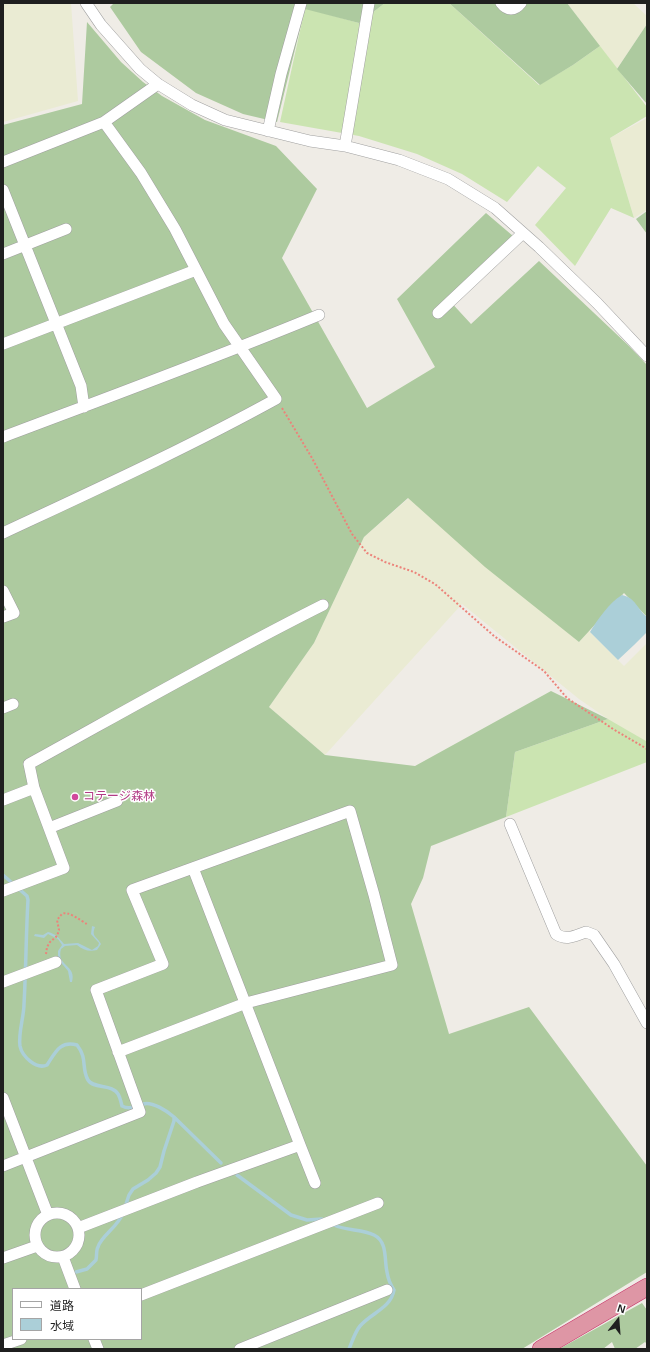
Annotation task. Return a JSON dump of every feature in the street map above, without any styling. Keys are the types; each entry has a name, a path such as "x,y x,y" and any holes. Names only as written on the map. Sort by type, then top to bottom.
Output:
{"highway":[{"path":"541,1349 647,1287"}],"street":[{"path":"86,3 101,25 140,69 158,84 192,104 225,120 310,141 345,146 399,160 448,179 496,208 597,303 647,356"},
{"path":"268,131 281,74 301,3"},
{"path":"345,146 369,3"},
{"path":"501,3 504,7 511,9 518,7 521,3"},
{"path":"3,162 104,122 158,84"},
{"path":"3,533 127,476 221,430 276,399 224,324 175,229 141,173 104,122"},
{"path":"3,190 81,386 84,407"},
{"path":"3,254 66,229"},
{"path":"438,313 523,233"},
{"path":"3,344 196,270"},
{"path":"3,437 240,348 319,315"},
{"path":"3,591 14,613 3,617"},
{"path":"3,890 64,868 34,788 29,764 263,635 323,605"},
{"path":"3,800 34,788"},
{"path":"49,828 117,801"},
{"path":"3,1166 140,1112 118,1052 96,990 163,964 132,890 350,811 392,964 246,1003 118,1052"},
{"path":"510,824 556,934 563,938 572,937 586,932 594,935 614,964 647,1023"},
{"path":"193,868 315,1183"},
{"path":"3,982 51,964"},
{"path":"3,1098 48,1215"},
{"path":"78,1228 300,1144"},
{"path":"142,1295 378,1203"},
{"path":"57,1213 64,1214 70,1217 78,1228 79,1236 75,1249 63,1257 55,1258 48,1256 37,1246 35,1230 38,1223 48,1215 57,1213"},
{"path":"3,1258 37,1246"},
{"path":"63,1257 75,1288"},
{"path":"240,1349 387,1290"},
{"path":"3,1345 18,1340"}],"path":[{"path":"276,399 312,458 352,534 367,553 385,562 414,572 435,584 494,636 544,671 567,698 613,729 647,749"},
{"path":"51,964 47,947 50,942 58,936 59,930 57,920 62,914 66,913 71,915 87,924"}],"green space":[{"path":"3,3 71,3 78,101 3,122"},
{"path":"114,3 385,3 359,23 305,9 277,122 243,114 196,93 141,52 110,7"},
{"path":"385,3 449,3 539,85 573,65 600,46 647,107 647,116 610,138 634,218 611,208 575,266 535,225 566,188 538,166 507,202 462,174 417,154 359,136 280,122 305,8 359,23"},
{"path":"449,3 567,3 600,46 573,65 540,85"},
{"path":"567,3 633,3 647,16 647,24 617,69"},
{"path":"87,22 121,62 143,82 162,96 205,120 276,146 317,189 282,258 367,408 435,367 397,299 486,213 513,236 448,299 471,324 539,261 629,346 647,365 647,617 624,593 579,642 485,567 408,498 364,537 314,643 269,707 325,755 415,766 551,691 608,719 515,752 506,817 431,846 423,878 411,904 449,1034 529,1007 647,1166 647,1272 522,1349 3,1349 3,125 82,104"},
{"path":"647,24 647,104 617,69"},
{"path":"647,118 647,210 634,218 610,138"},
{"path":"647,211 647,234 636,219"},
{"path":"409,498 579,642 589,631 624,666 647,643 647,742 608,719 579,699 462,604 325,755 269,707 314,643 364,537"},
{"path":"608,719 646,741 647,762 506,817 515,752"},
{"path":"642,1303 647,1310 647,1344 645,1342 635,1349 615,1349 612,1342 603,1349 559,1349"}],"water":[{"path":"622,595 627,596 633,601 647,617 647,632 618,660 590,632 608,607"},
{"path":"92,926 95,927 94,935 101,944 97,950 91,951 86,950 77,945 65,946 61,949 61,959 72,972 72,982 70,982 68,971 58,959 58,951 62,945 58,939 48,934 44,938 34,936 35,934 43,935 48,932 59,938 64,944 78,943 92,950 98,946 99,943 91,934"}],"waterway":[{"path":"3,875 27,896 28,900 24,1009 20,1030 21,1050 34,1064 43,1066 47,1065 62,1046 66,1044 77,1045 82,1055 86,1076 91,1083 115,1091 118,1094 122,1106 130,1108 147,1103 163,1109 174,1117 160,1167 148,1180 133,1189 129,1195 125,1207"},
{"path":"174,1117 221,1163"},
{"path":"237,1175 291,1215 307,1220 322,1219"},
{"path":"76,1272 87,1269 96,1260 97,1250 102,1239 117,1223 123,1213"},
{"path":"334,1225 369,1233 374,1235 382,1242 385,1252 388,1277 394,1290 385,1306 364,1321 360,1326 349,1349"}],"place":[{"name":"コテージ森林","path":"75,797"}]}
